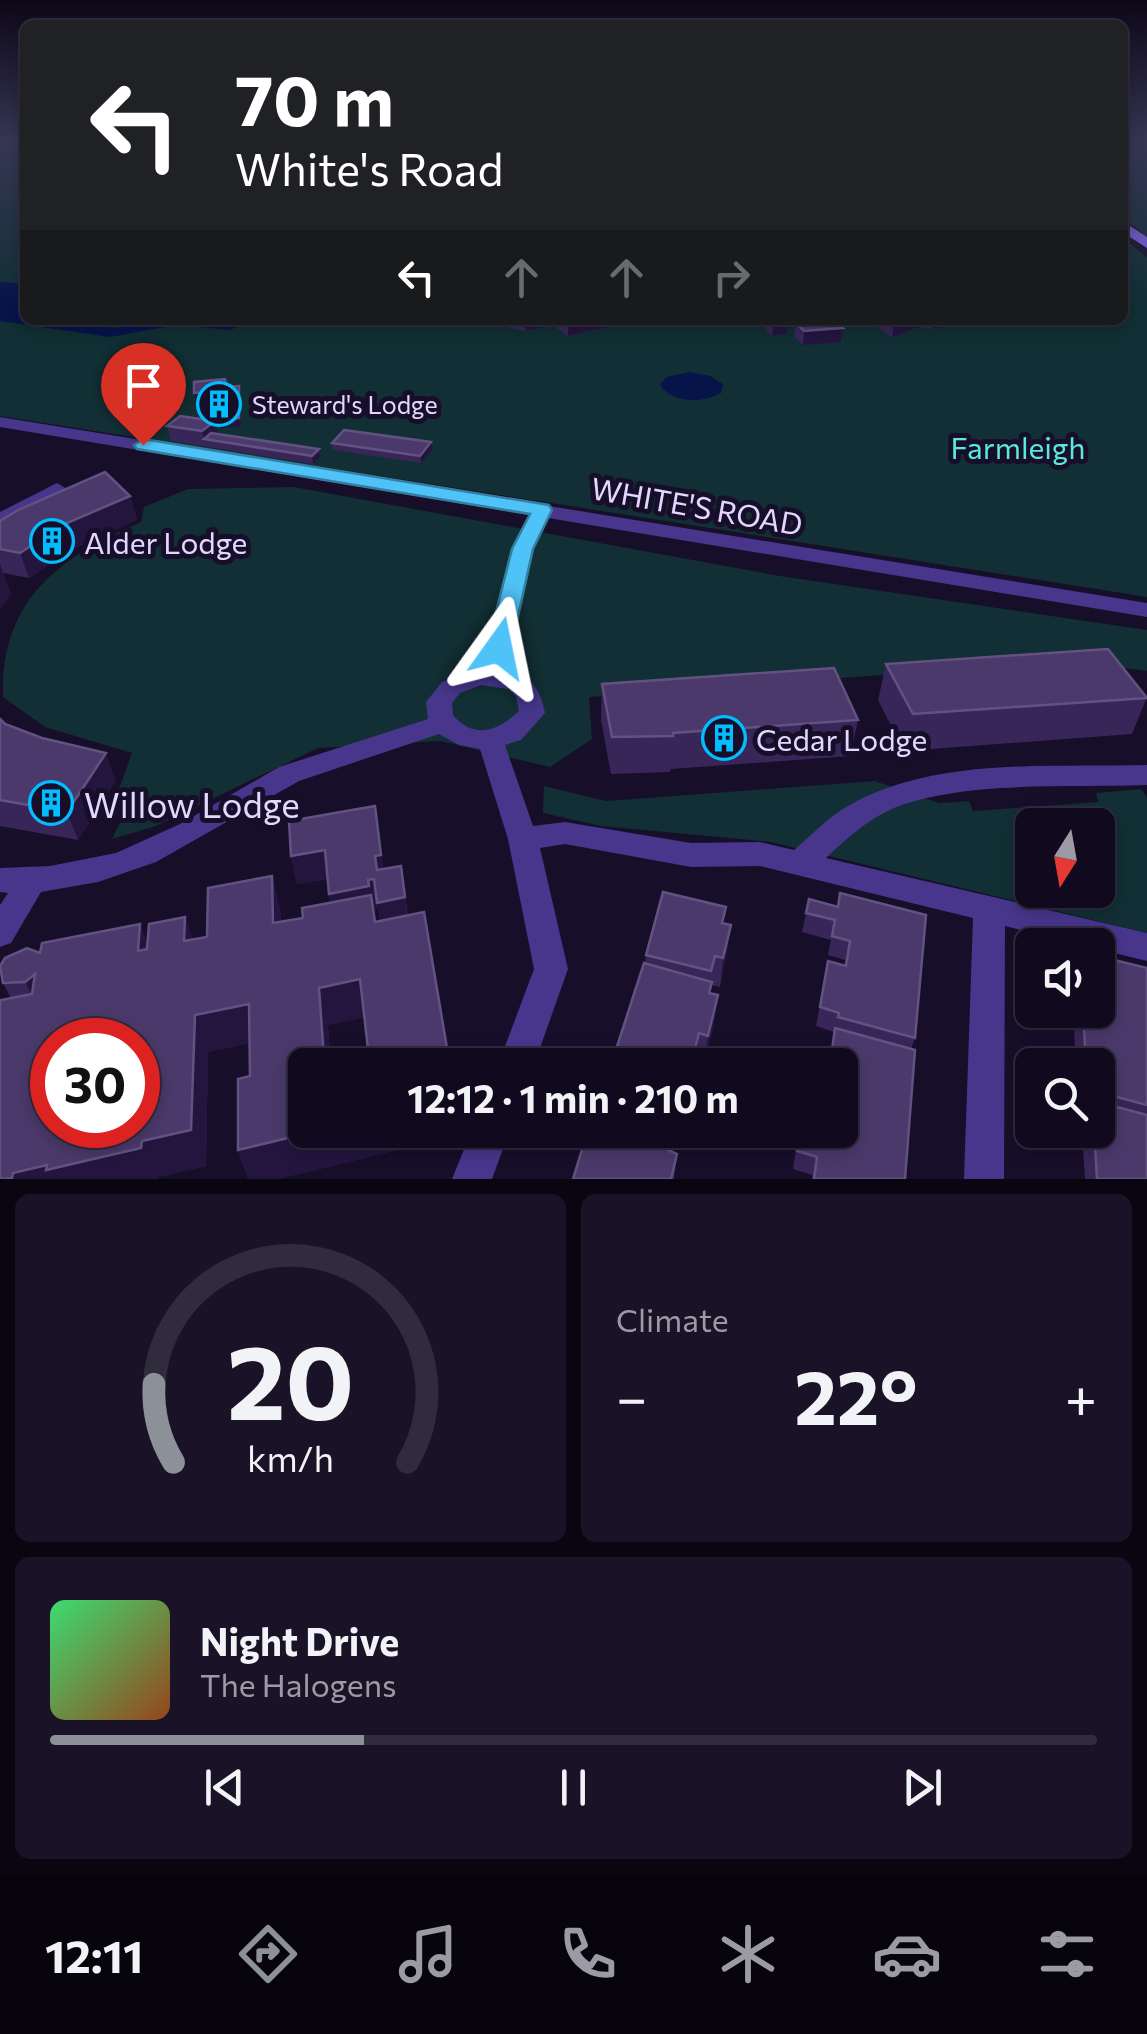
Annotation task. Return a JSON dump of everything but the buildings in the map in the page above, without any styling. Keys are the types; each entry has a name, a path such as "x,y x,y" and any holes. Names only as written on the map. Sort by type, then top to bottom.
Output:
{"street":[{"name":"WHITE'S ROAD","path":"0,422 1147,610"},
{"path":"0,520 57,488"},
{"path":"493,676 522,549 542,510"},
{"path":"493,676 515,682 533,702 524,726 490,740 454,734 442,724 437,712 440,700 464,680 493,676"},
{"path":"0,933 15,881 91,873 148,853 284,777 334,756 442,724"},
{"path":"490,740 523,839 550,969 522,1048"},
{"path":"800,863 858,813 898,794 972,783 1147,775"},
{"path":"523,839 565,833 691,855 760,854 1147,947"},
{"path":"984,1179 989,908"},
{"path":"472,1179 484,1148"}],"green space":[{"name":"Farmleigh","path":"0,196 20,196 20,325 1128,325 1128,242 1147,257 1147,597 0,416"},
{"path":"1128,196 1147,196 1147,237 1128,221"},
{"path":"294,487 780,576 1147,630 1147,671 1069,661 589,697 592,739 550,767 440,741 318,748 156,826 112,839 132,799 116,797 132,753 45,727 3,697 12,633 25,607 62,566 86,549 141,522 144,507 188,489"},
{"path":"875,781 939,803 969,801 973,811 1098,802 1096,793 1141,789 1147,797 1147,933 1044,908 1115,908 1115,808 1015,808 1015,901 771,842 601,826 543,813 544,786 606,801"}],"shaded area":[{"path":"0,282 20,284 20,324 0,321"},
{"path":"28,325 117,328 176,325 110,337"},
{"path":"176,325 239,325 231,330"},
{"path":"690,372 710,376 723,384 721,393 706,399 680,399 660,385 666,377"}],"place":[{"name":"Steward's Lodge","path":"219,404"},
{"name":"Alder Lodge","path":"52,541"},
{"name":"Cedar Lodge","path":"724,738"},
{"name":"Willow Lodge","path":"51,803"}],"route":[{"path":"143,445 542,510 522,549 499,648"}]}
